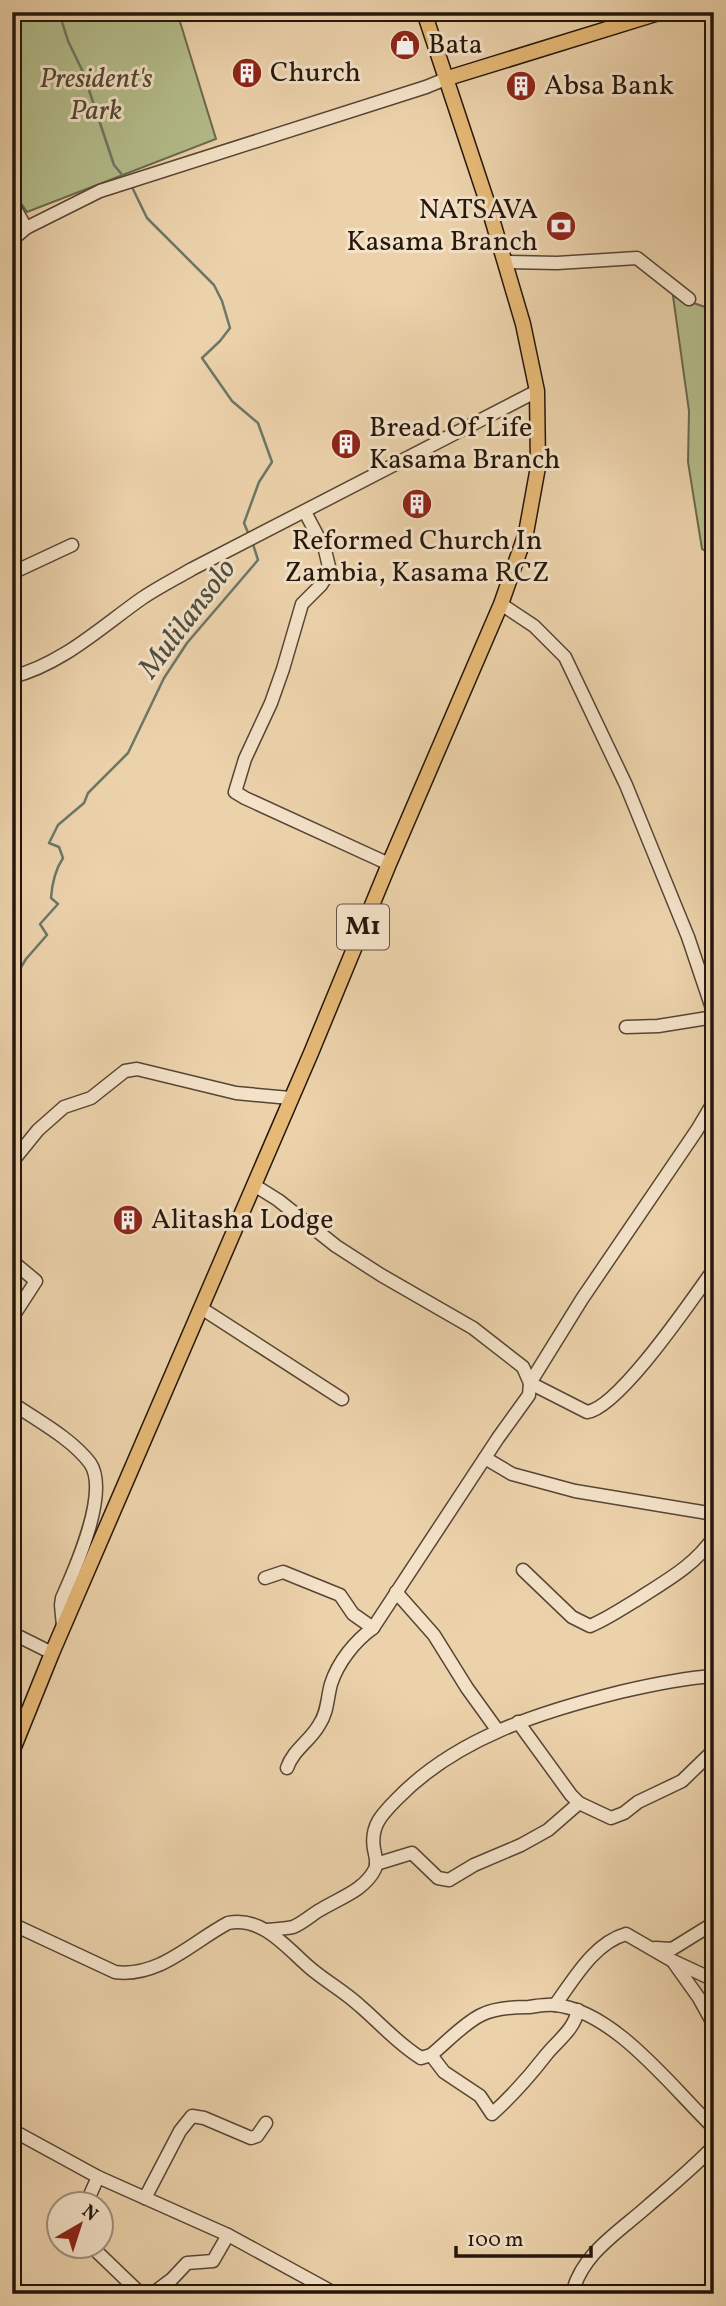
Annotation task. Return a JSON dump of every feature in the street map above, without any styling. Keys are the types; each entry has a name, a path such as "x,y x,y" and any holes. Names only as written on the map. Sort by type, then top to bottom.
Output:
{"main road":[{"path":"424,12 448,78 662,12"},
{"name":"M1","path":"12,1752 51,1653 501,604 526,533 538,457 537,391 523,324 448,78"}],"street":[{"path":"12,240 26,228 61,208 128,182 448,78"},
{"path":"12,203 26,228"},
{"path":"505,262 557,263 637,258 689,299"},
{"path":"12,677 34,671 82,644 143,598 251,539 537,391"},
{"path":"305,512 325,550 330,571 321,585 302,604 271,703 245,758 235,792 389,864"},
{"path":"12,573 72,545"},
{"path":"501,604 534,626 565,657 626,785 688,937 714,1015 659,1026 626,1027"},
{"path":"12,1162 38,1130 64,1107 91,1098 125,1071 137,1069 236,1094 290,1098"},
{"path":"287,1768 292,1756 320,1723 328,1704 331,1683 343,1660 359,1639 373,1628 529,1395 530,1382 582,1299 710,1108"},
{"path":"254,1185 278,1200 336,1246 473,1328 523,1367 530,1382 587,1412 595,1411 616,1394 666,1335 714,1269"},
{"path":"12,1261 36,1281 12,1318"},
{"path":"201,1308 342,1399"},
{"path":"12,1404 75,1448 88,1461 94,1472 94,1507 88,1535 61,1605 64,1626"},
{"path":"485,1458 512,1474 575,1491 714,1514"},
{"path":"523,1570 572,1618 590,1626 614,1614 710,1552 714,1537"},
{"path":"265,1578 283,1572 340,1595 353,1614 373,1628"},
{"path":"396,1592 434,1635 498,1731"},
{"path":"12,1633 51,1653"},
{"path":"12,1924 115,1972 127,1974 179,1956 228,1923 237,1921 267,1930 290,1927 356,1890 370,1876 376,1864 372,1834 382,1815 431,1770 479,1739 518,1722 561,1708 642,1687 714,1676"},
{"path":"518,1722 579,1803 611,1818 682,1781 714,1750"},
{"path":"376,1864 412,1853 438,1878 449,1880 474,1865 548,1830 579,1803"},
{"path":"653,1948 672,1949 714,1923"},
{"path":"267,1930 361,2006 405,2048 421,2058 432,2055 483,2014 510,2007 555,2005 579,2011 606,2025 667,2078 714,2128"},
{"path":"555,2005 577,1972 612,1938 626,1934 671,1960 714,1980"},
{"path":"671,1960 699,1998 714,2025"},
{"path":"432,2055 444,2073 480,2096 492,2114 525,2083 576,2021 579,2011"},
{"path":"145,2198 180,2131 192,2116 204,2118 251,2137 257,2136 266,2123"},
{"path":"12,2130 98,2177 228,2235 336,2294"},
{"path":"572,2294 575,2280 585,2262 684,2176 714,2146"},
{"path":"92,2190 98,2177"},
{"path":"152,2294 187,2263 213,2261 228,2235"},
{"path":"105,2260 141,2294"}],"green space":[{"name":"President's Park","path":"12,12 177,12 216,139 27,212 12,190"},
{"path":"673,296 714,310 714,557 702,549 688,462 689,411"}],"waterway":[{"name":"Mulilansolo","path":"59,12 68,41 83,72 114,165 124,177"},
{"name":"Mulilansolo","path":"131,185 147,218 214,285 222,301 230,328 202,358 232,401 258,423 272,462 259,482 244,523 249,535"},
{"name":"Mulilansolo","path":"12,982 26,959 47,935 40,924 58,904 51,898 51,893 63,858 59,847 49,843 58,825 84,803 88,793 128,753 164,678 187,643 258,560 252,541"}],"place":[{"name":"Bata","path":"405,45"},
{"name":"Church","path":"247,73"},
{"name":"Absa Bank","path":"521,86"},
{"name":"NATSAVA Kasama Branch","path":"561,226"},
{"name":"Bread Of Life Kasama Branch","path":"346,444"},
{"name":"Reformed Church In Zambia, Kasama RCZ","path":"417,504"},
{"name":"Alitasha Lodge","path":"128,1220"}]}
